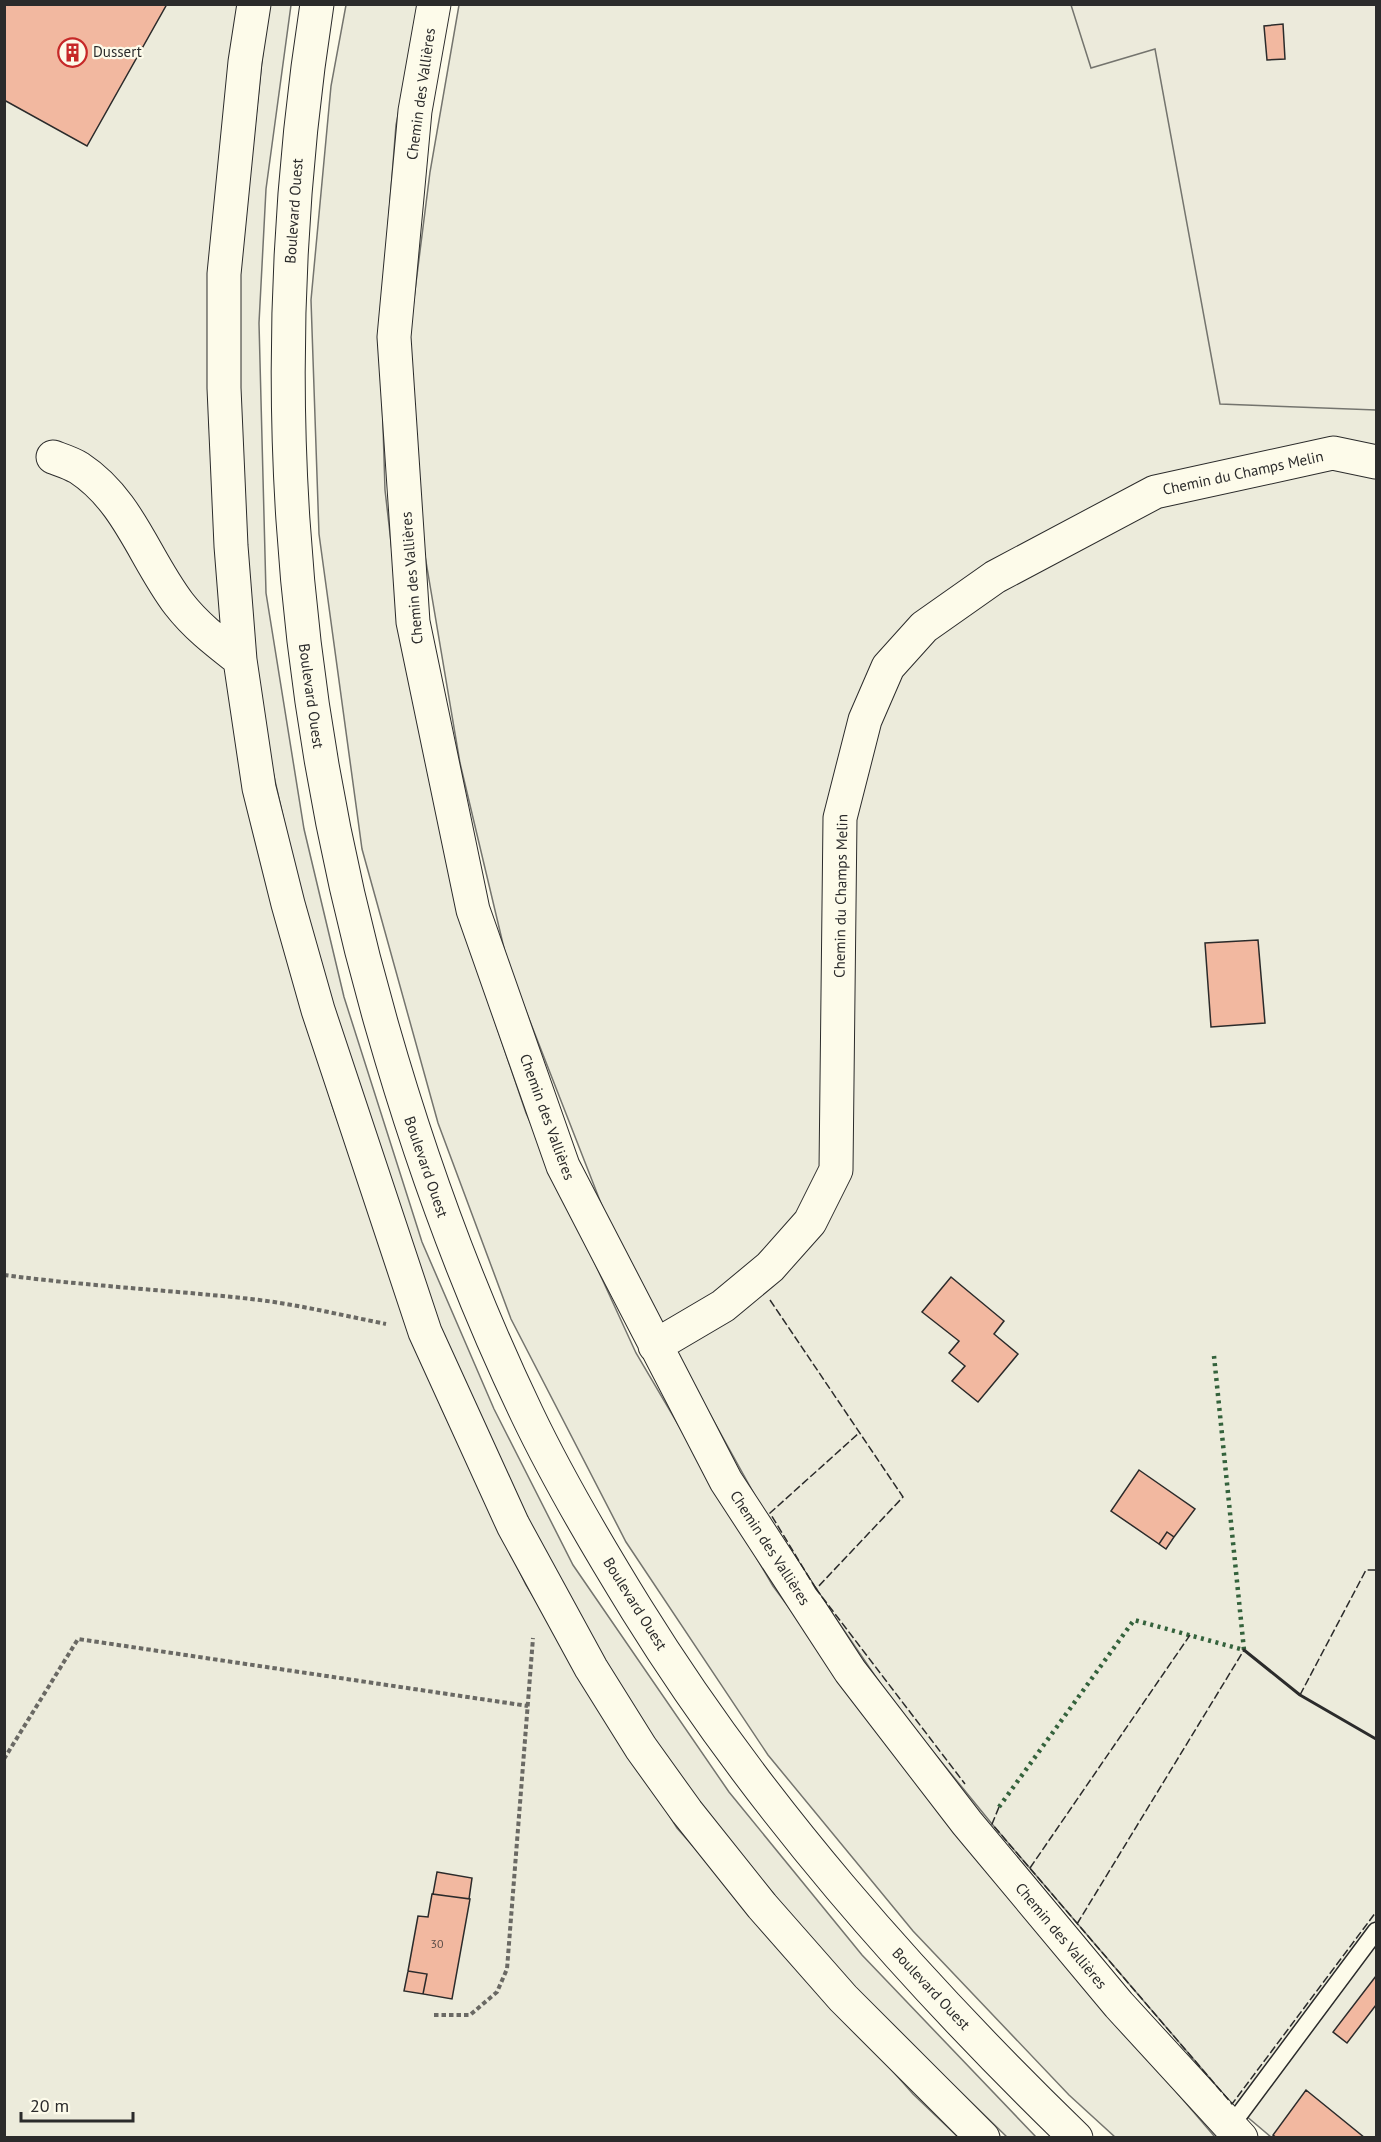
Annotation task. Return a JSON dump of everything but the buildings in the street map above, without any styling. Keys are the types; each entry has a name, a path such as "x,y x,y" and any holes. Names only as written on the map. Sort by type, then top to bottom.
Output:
{"street":[{"path":"254,4 245,62 224,274 225,422 231,546 240,660 258,788 288,904 318,1010 425,1332 513,1525 559,1612 641,1748 687,1812 762,1906 843,1998 983,2138"},
{"name":"Boulevard Ouest","path":"317,4 297,164 288,306 289,453 297,581 310,693 324,780 350,912 405,1106 439,1205 489,1330 529,1418 612,1568 673,1666 757,1784 863,1913 966,2027 1076,2138"},
{"name":"Chemin des Vallières","path":"434,4 415,111 394,337 413,622 473,910 563,1166 726,1481 850,1671 967,1823 1119,2005 1236,2132"},
{"name":"Chemin du Champs Melin","path":"655,1346 723,1306 770,1267 810,1222 836,1170 840,818 865,720 888,667 924,627 994,577 1155,492 1333,453 1377,462"},
{"path":"53,457 76,466 110,494 179,604 202,630 240,660"}],"lane":[{"path":"1236,2132 1377,1931"}],"path":[{"path":"4,1275 75,1284 252,1299 302,1306 425,1332"},
{"path":"435,2015 470,2015 497,1992 507,1969 531,1646 540,1626 559,1612"},
{"path":"4,1759 78,1638 528,1706"}],"shaded area":[{"path":"5,5 241,5 218,189 209,423 246,787 332,1105 441,1407 526,1585 677,1828 913,2094 958,2137 5,2138"},
{"path":"268,5 291,5 266,189 259,323 266,593 304,829 344,997 422,1242 494,1409 573,1565 729,1792 862,1955 1036,2137 1007,2137 835,1970 656,1749 522,1515 412,1266 311,942 261,718 239,469 237,292"},
{"path":"346,5 420,5 396,125 380,329 385,490 403,647 472,954 526,1113 636,1353 773,1586 968,1849 1215,2137 1115,2137 1069,2095 913,1931 768,1755 626,1542 511,1319 438,1123 362,849 319,534 311,300 331,86"},
{"path":"459,5 1376,5 1376,2137 1271,2137 1232,2104 992,1824 895,1705 768,1519 620,1252 508,965 460,763 420,526 407,354 430,172"},
{"path":"1071,5 1376,5 1376,410 1220,404 1155,49 1091,68"}],"hedge":[{"path":"999,1807 1134,1620 1244,1650 1214,1356"}],"fence":[{"path":"770,1300 903,1497 816,1589 965,1784"},
{"path":"816,1589 770,1513 859,1433"},
{"path":"1300,1695 1366,1570 1376,1570"},
{"path":"1030,1868 1190,1635"},
{"path":"1077,1924 1244,1650"},
{"path":"999,1807 992,1824 1232,2104 1376,1912"}],"wall":[{"path":"1244,1650 1300,1695 1376,1739"}],"place":[{"name":"Dussert","path":"72,52"}]}
